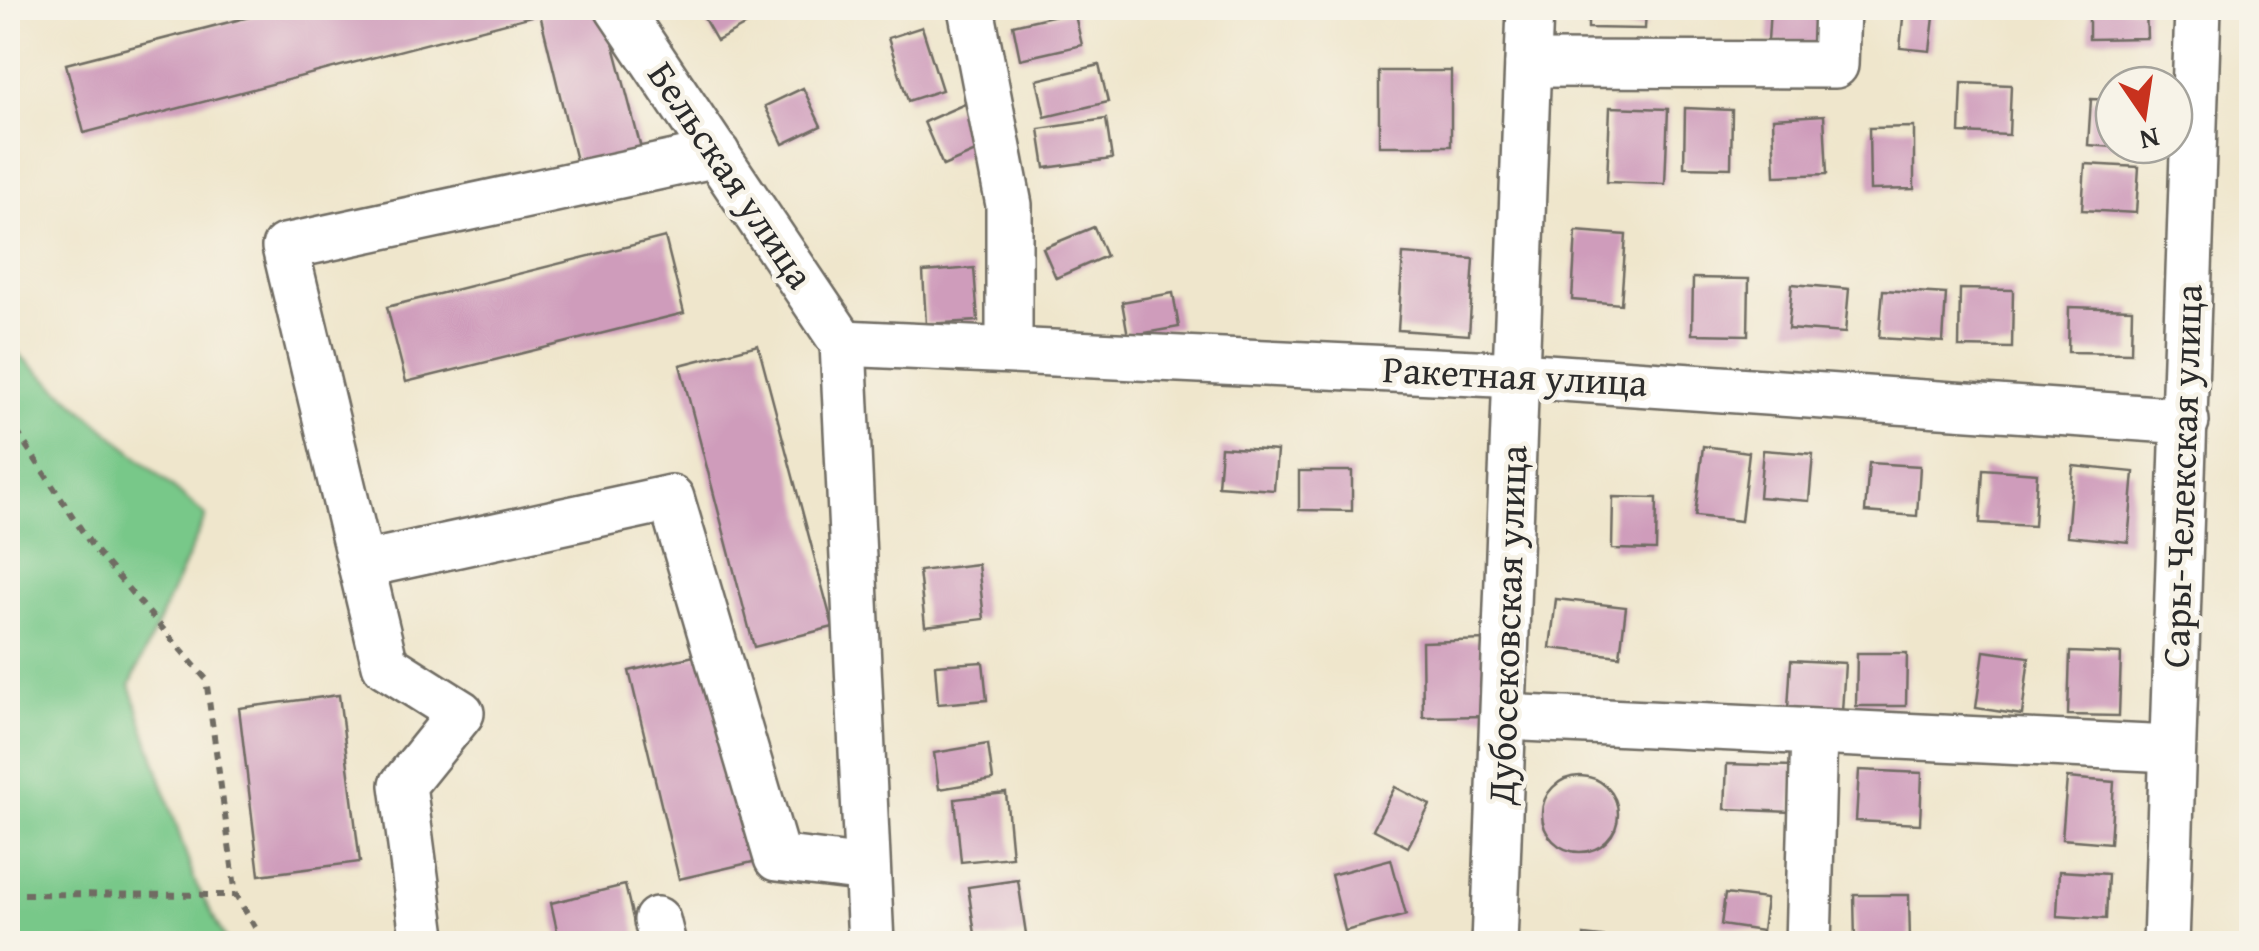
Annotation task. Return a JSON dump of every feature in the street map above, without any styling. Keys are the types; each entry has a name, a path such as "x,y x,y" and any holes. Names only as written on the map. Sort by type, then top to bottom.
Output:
{"street":[{"name":"Бельская улица","path":"618,8 843,343"},
{"path":"971,8 1009,205 1009,350"},
{"name":"Дубосековская улица","path":"1494,944 1530,8"},
{"path":"1528,64 1835,66 1837,8"},
{"name":"Сары-Челекская улица","path":"2166,944 2198,8"},
{"path":"424,944 403,786 461,713 386,665 286,247 717,154"},
{"path":"843,343 871,944"},
{"name":"Ракетная улица","path":"843,343 1518,375 2186,421"},
{"path":"362,565 671,498 777,858 867,869"},
{"path":"1504,717 2170,748"},
{"path":"1808,944 1814,733"}],"path":[{"path":"8,418 94,549 206,679 236,895 266,944"},
{"path":"8,894 236,895"}],"green space":[{"path":"8,345 206,516 130,685 195,882 227,943 8,943"}],"building":[{"path":"284,8 538,8 540,14 84,133 66,64"},
{"path":"560,8 604,8 642,152 578,169 540,14"},
{"path":"698,8 764,8 767,13 717,41"},
{"path":"1588,8 1646,8 1645,29 1588,28"},
{"path":"1770,8 1827,8 1825,45 1768,41"},
{"path":"1904,8 1935,9 1930,51 1900,48"},
{"path":"2089,8 2146,8 2147,38 2089,39"},
{"path":"1074,11 1082,45 1020,59 1013,25"},
{"path":"922,27 942,90 908,101 888,38"},
{"path":"1099,65 1108,102 1045,117 1037,80"},
{"path":"1379,71 1451,71 1451,146 1379,146"},
{"path":"1962,83 2011,85 2009,135 1960,133"},
{"path":"803,88 821,126 783,144 765,106"},
{"path":"2091,99 2094,99 2094,145 2088,145"},
{"path":"967,103 987,147 943,166 924,122"},
{"path":"1610,107 1668,109 1665,184 1607,182"},
{"path":"1685,108 1732,110 1731,168 1684,167"},
{"path":"1824,115 1827,174 1775,176 1773,118"},
{"path":"1106,119 1112,159 1045,168 1039,129"},
{"path":"1914,127 1914,189 1870,190 1869,128"},
{"path":"2085,164 2139,167 2136,213 2082,210"},
{"path":"1094,227 1106,256 1056,278 1043,248"},
{"path":"1576,231 1626,235 1621,304 1572,300"},
{"path":"665,237 684,313 406,382 387,307"},
{"path":"1403,254 1474,259 1469,335 1398,330"},
{"path":"974,268 978,321 926,324 923,272"},
{"path":"1693,278 1749,279 1748,335 1692,334"},
{"path":"1792,284 1849,289 1845,333 1788,329"},
{"path":"1960,289 2013,290 2012,348 1959,347"},
{"path":"1883,290 1946,294 1943,342 1879,338"},
{"path":"1173,293 1179,327 1128,336 1122,302"},
{"path":"2069,307 2132,309 2131,353 2068,352"},
{"path":"758,345 833,627 754,647 680,365"},
{"path":"1703,446 1749,452 1741,521 1695,516"},
{"path":"1221,447 1277,451 1274,490 1218,486"},
{"path":"1763,450 1813,454 1809,501 1759,497"},
{"path":"1869,463 1920,466 1917,516 1865,512"},
{"path":"2073,466 2134,472 2128,542 2067,536"},
{"path":"1983,469 2037,473 2034,526 1980,523"},
{"path":"1299,471 1352,471 1352,511 1299,510"},
{"path":"1613,497 1657,498 1656,550 1612,549"},
{"path":"978,564 984,619 925,626 919,571"},
{"path":"1556,599 1626,607 1620,656 1550,648"},
{"path":"1487,640 1488,716 1423,717 1422,642"},
{"path":"1984,651 2029,657 2022,715 1976,708"},
{"path":"2070,652 2121,654 2119,716 2068,715"},
{"path":"707,653 757,861 679,879 629,671"},
{"path":"1857,653 1907,653 1906,706 1856,706"},
{"path":"1791,660 1845,663 1842,712 1788,709"},
{"path":"983,662 987,700 938,704 935,665"},
{"path":"339,695 360,862 259,875 239,708"},
{"path":"988,744 993,780 939,789 934,753"},
{"path":"1727,764 1794,766 1792,812 1725,809"},
{"path":"1859,770 1922,773 1920,824 1856,821"},
{"path":"1580,776 1607,787 1618,814 1607,841 1580,852 1553,841 1542,814 1553,787"},
{"path":"2067,778 2114,782 2110,843 2062,839"},
{"path":"1395,787 1430,805 1408,847 1373,829"},
{"path":"1006,793 1012,857 961,862 955,799"},
{"path":"1391,859 1406,915 1345,931 1331,875"},
{"path":"2059,871 2108,874 2106,919 2057,916"},
{"path":"1018,880 1026,934 976,941 968,887"},
{"path":"625,885 639,944 560,944 551,903"},
{"path":"1725,894 1766,899 1762,931 1721,925"},
{"path":"1854,895 1909,895 1910,942 1855,943"},
{"path":"1584,935 1636,941 1636,944 1584,944"}]}
